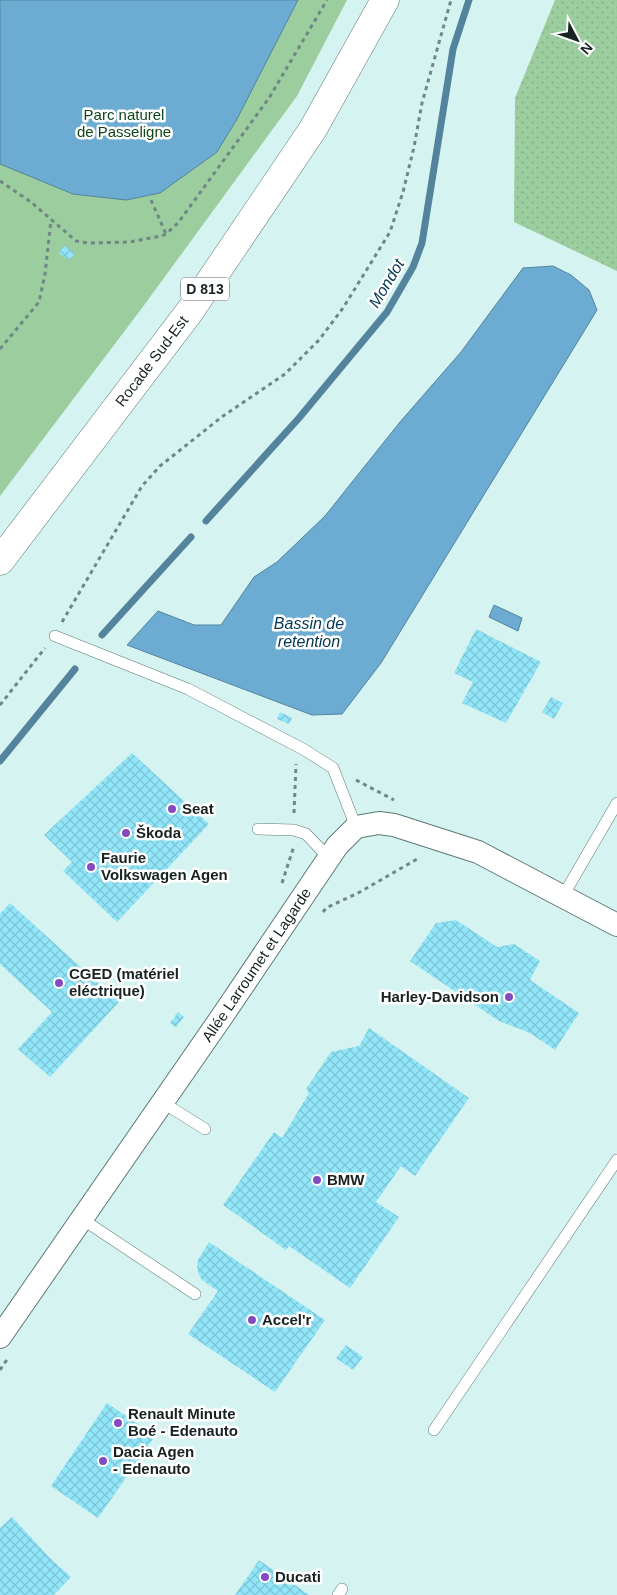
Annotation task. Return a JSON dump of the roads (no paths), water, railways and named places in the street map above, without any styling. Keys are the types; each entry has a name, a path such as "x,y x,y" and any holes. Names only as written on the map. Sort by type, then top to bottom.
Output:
{"main road":[{"name":"Rocade Sud-Est","path":"0,561 190,311 313,129 385,0"}],"street":[{"path":"356,828 379,823 394,825 478,852 617,925"},
{"name":"Allée Larroumet et Lagarde","path":"5,1346 82,1219 329,858 356,828"}],"lane":[{"path":"59,638 188,689 297,746 333,768 356,828"},
{"path":"563,896 617,803"},
{"path":"258,829 294,830 306,834 329,858"},
{"path":"162,1102 205,1128"},
{"path":"434,1430 617,1160"},
{"path":"82,1219 195,1294"}],"water":[{"path":"0,0 298,0 237,119 217,152 160,193 126,200 73,194 0,164"},
{"name":"Bassin de retention","path":"553,266 571,275 589,290 597,310 381,663 342,714 312,715 127,645 158,611 194,625 221,625 254,577 277,562 325,516 400,422 461,352 523,268"},
{"path":"494,605 522,618 518,631 489,617"}],"waterway":[{"name":"Mondot","path":"206,521 299,418 387,312 413,267 422,243 453,49 469,0"},
{"path":"102,635 191,537"},
{"path":"0,761 75,669"}],"place":[{"name":"Seat","path":"172,809"},
{"name":"Škoda","path":"126,833"},
{"name":"Faurie Volkswagen Agen","path":"91,867"},
{"name":"CGED (matériel eléctrique)","path":"59,983"},
{"name":"Harley-Davidson","path":"509,997"},
{"name":"BMW","path":"317,1180"},
{"name":"Accel'r","path":"252,1320"},
{"name":"Renault Minute Boé - Edenauto","path":"118,1423"},
{"name":"Dacia Agen - Edenauto","path":"103,1461"},
{"name":"Ducati","path":"265,1577"}],"park label":[{"name":"Parc naturel de Passeligne","path":"124,124"}]}
